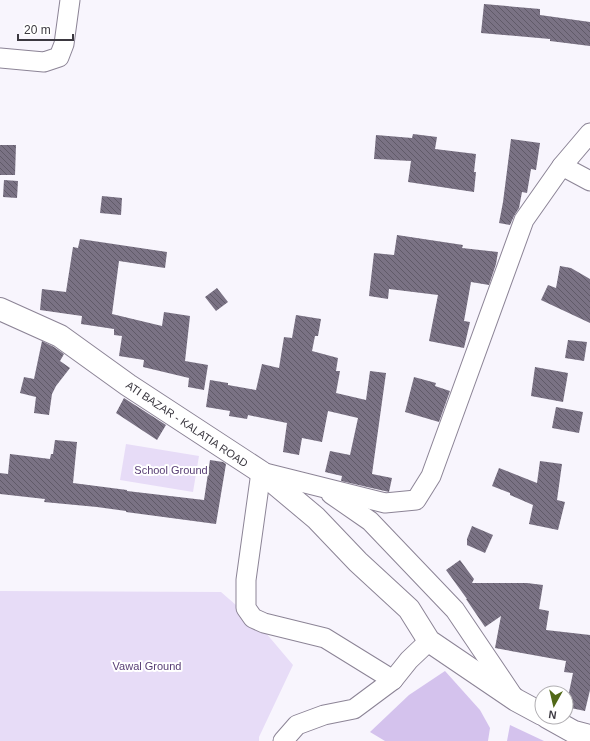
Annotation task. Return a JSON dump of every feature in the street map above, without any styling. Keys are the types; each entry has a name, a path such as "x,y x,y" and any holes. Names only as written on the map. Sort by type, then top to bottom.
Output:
{"main road":[{"name":"ATI BAZAR - KALATIA ROAD","path":"0,309 60,336 128,385 261,472 316,518 358,562 409,609 429,641"},
{"path":"429,641 516,700 534,710"},
{"path":"561,725 574,732 590,736"}],"street":[{"path":"0,58 44,62 59,57 64,44 70,0"},
{"path":"393,680 325,638 264,623 253,618 246,608 246,580 261,472 324,489 385,503 416,500 431,476 524,220 562,166 590,133"},
{"path":"562,166 590,181"},
{"path":"324,489 370,521 455,610 516,700"},
{"path":"284,741 297,725 324,716 354,709 393,680 409,660 429,641"}],"green space":[{"name":"School Ground","path":"126,444 199,456 193,492 120,480"},
{"name":"Vawal Ground","path":"0,591 221,592 260,626 293,665 259,737 259,741 0,741"}],"shaded area":[{"path":"445,671 480,710 490,728 488,741 385,741 370,732 409,695"},
{"path":"510,725 544,741 507,741"}],"building":[{"path":"484,4 540,9 540,15 590,22 590,46 550,41 550,39 481,33"},
{"path":"413,134 437,137 435,149 476,154 474,192 408,182 411,161 374,159 376,135 412,138"},
{"path":"511,139 540,143 536,170 531,169 527,193 522,192 519,208 510,225 499,223"},
{"path":"0,145 16,145 15,175 0,175"},
{"path":"4,180 18,181 17,198 3,197"},
{"path":"102,196 122,198 121,215 100,213"},
{"path":"397,235 463,245 462,248 498,252 496,264 489,285 471,282 464,321 470,322 464,348 429,341 438,295 389,289 388,299 369,296 374,253 394,255"},
{"path":"80,239 167,252 165,268 119,261 112,314 162,326 164,312 190,316 185,361 208,365 204,390 188,387 189,378 143,367 144,360 119,356 122,336 114,335 114,329 81,324 82,316 40,310 42,289 66,292 73,247 78,248"},
{"path":"560,266 571,268 590,279 590,323 541,300 548,285 556,288"},
{"path":"217,288 228,302 216,311 205,297"},
{"path":"296,315 321,319 318,336 315,336 312,351 338,358 336,371 340,371 336,393 366,400 370,371 386,373 372,474 392,478 389,492 341,481 342,476 325,472 330,451 350,455 358,418 328,411 322,442 302,438 299,455 283,452 287,423 248,415 247,419 229,416 230,411 206,407 210,380 256,390 262,364 279,368 284,337 292,338"},
{"path":"568,340 587,342 584,361 565,358"},
{"path":"42,341 64,354 60,361 70,368 56,386 52,394 49,415 34,413 36,397 20,393 24,377 34,379"},
{"path":"535,367 568,373 563,402 531,396"},
{"path":"414,377 436,383 435,386 450,391 439,422 405,412"},
{"path":"124,398 166,425 157,440 116,413"},
{"path":"556,407 583,412 579,433 552,428"},
{"path":"55,440 77,442 73,483 127,491 204,500 210,460 223,462 226,464 216,524 97,507 44,502 45,499 0,494 0,473 8,474 10,454 50,459 51,454 53,454"},
{"path":"540,461 562,464 557,500 565,502 558,530 529,524 533,505 510,495 510,493 492,486 499,468 537,483"},
{"path":"472,526 493,535 485,553 467,545 467,539"},
{"path":"460,560 474,579 472,583 527,583 543,585 539,609 549,611 546,630 590,635 590,690 585,711 574,709 574,685 571,685 573,673 564,672 566,661 495,648 501,616 485,627 446,570"}]}
